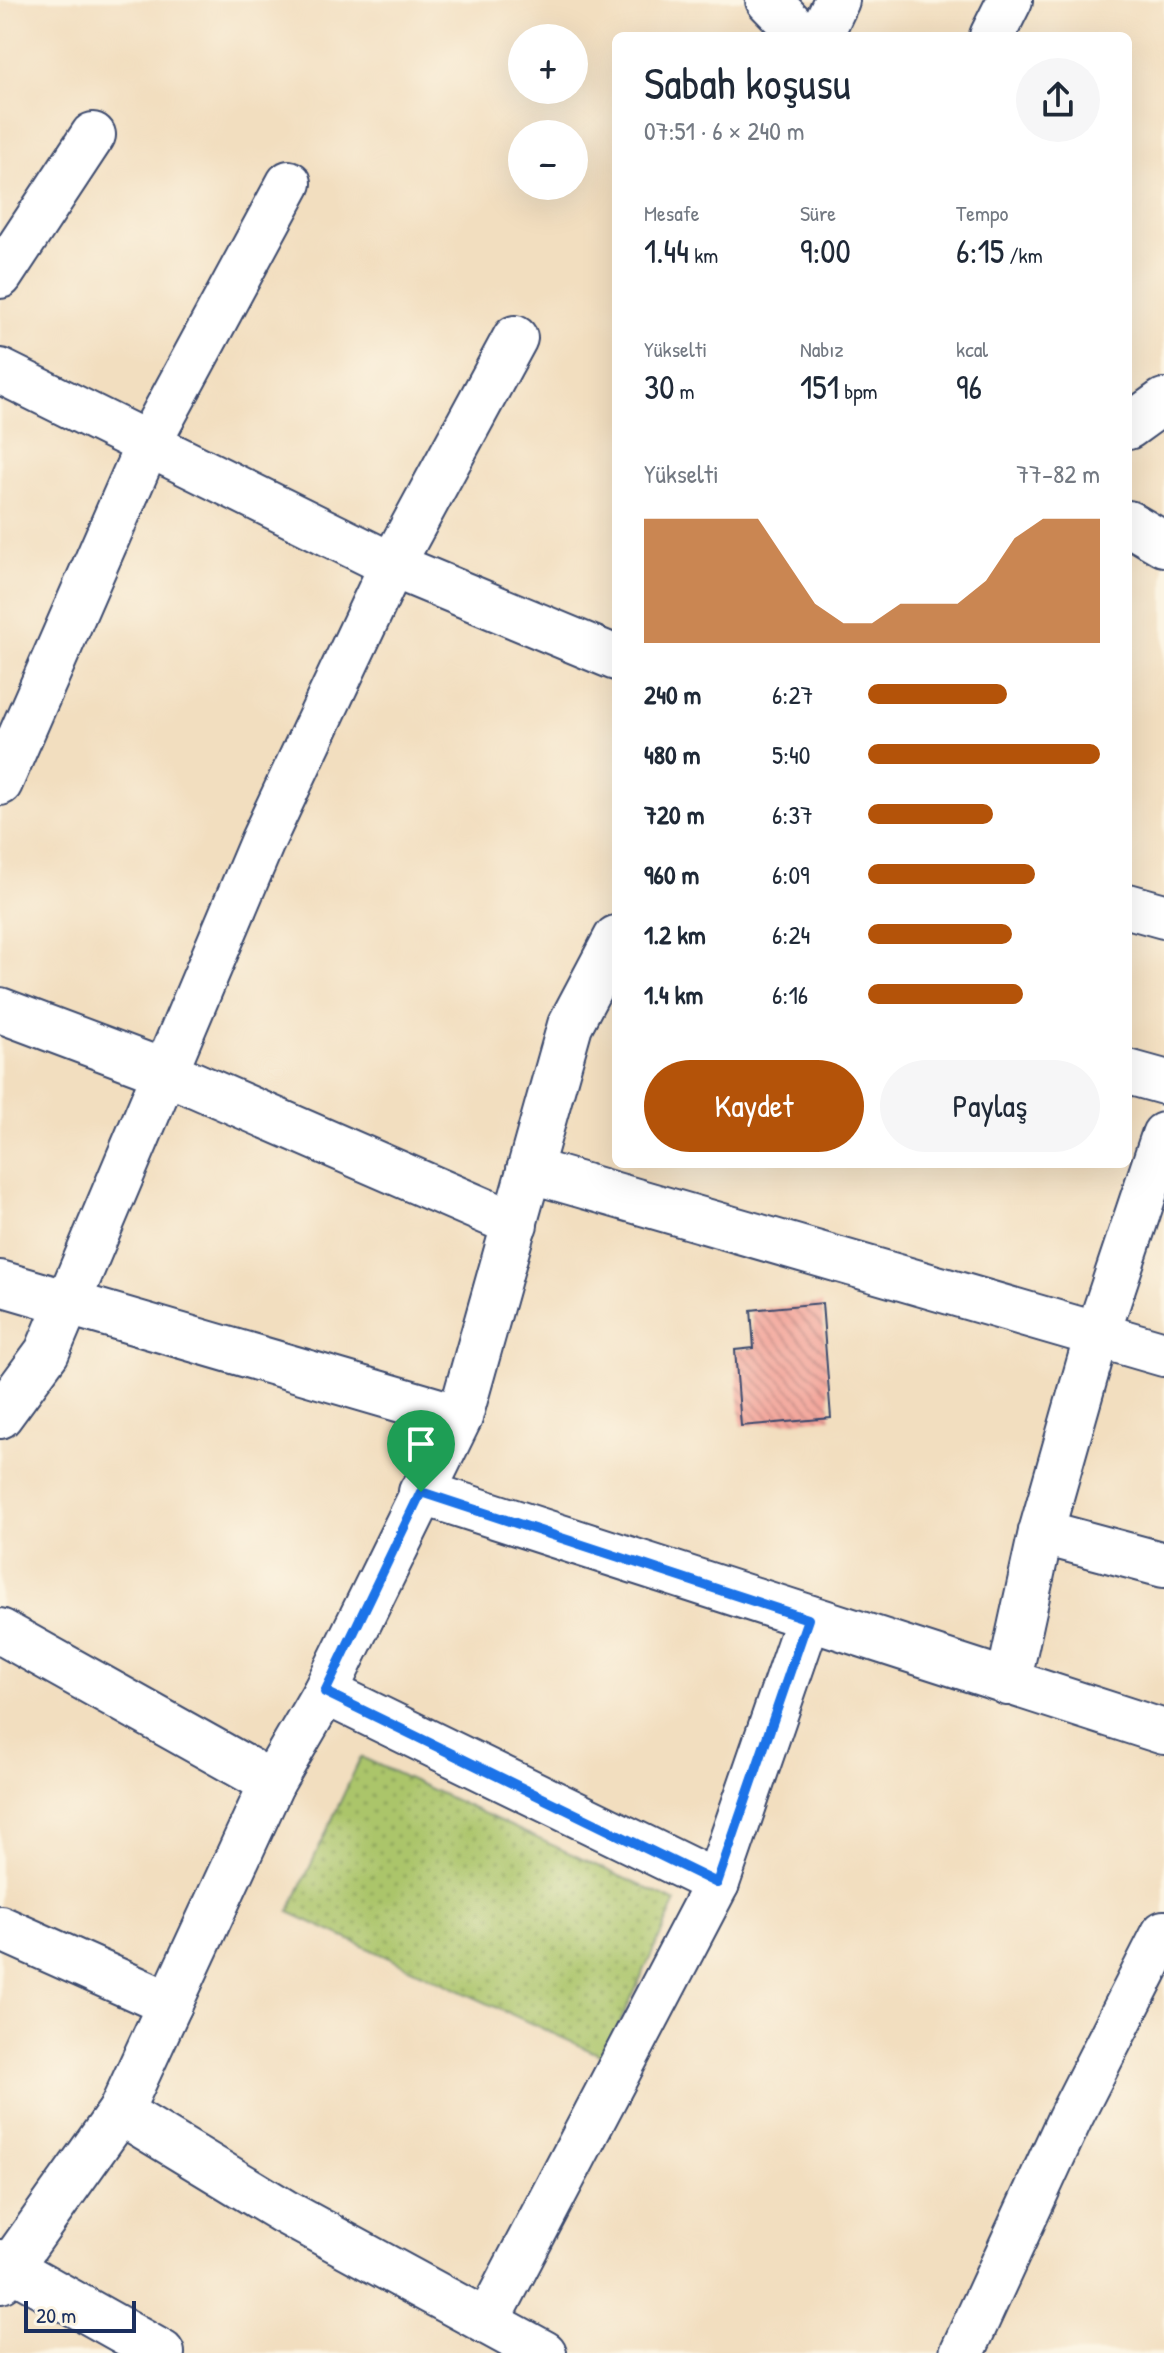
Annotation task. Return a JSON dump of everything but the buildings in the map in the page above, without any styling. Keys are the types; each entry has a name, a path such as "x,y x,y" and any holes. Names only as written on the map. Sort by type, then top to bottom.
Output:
{"street":[{"path":"768,0 799,32"},
{"path":"822,32 837,0"},
{"path":"994,32 1010,0"},
{"path":"0,276 93,135"},
{"path":"0,783 148,444 289,183"},
{"path":"0,1416 47,1352 262,842 392,565 515,338"},
{"path":"0,371 392,565 612,656"},
{"path":"1132,424 1164,401"},
{"path":"1132,525 1164,544"},
{"path":"1132,907 1164,916"},
{"path":"162,2353 3,2271 120,2112 272,1783 325,1692 460,1417 570,1025 612,946"},
{"path":"0,1010 165,1072 515,1224"},
{"path":"1132,1073 1164,1082"},
{"path":"1008,1683 1041,1532 1097,1335 1164,1135"},
{"path":"529,1170 1164,1354"},
{"path":"0,1283 460,1417"},
{"path":"421,1492 1164,1732"},
{"path":"1041,1532 1164,1565"},
{"path":"487,2322 717,1883 808,1619"},
{"path":"0,1631 272,1783"},
{"path":"325,1692 717,1883"},
{"path":"0,1928 170,2004"},
{"path":"962,2353 1070,2118 1164,1933"},
{"path":"120,2112 283,2211 544,2353"}],"green space":[{"path":"361,1757 676,1902 604,2057 289,1912"}],"route":[{"path":"421,1492 808,1619 717,1883 325,1692 421,1492"}]}
